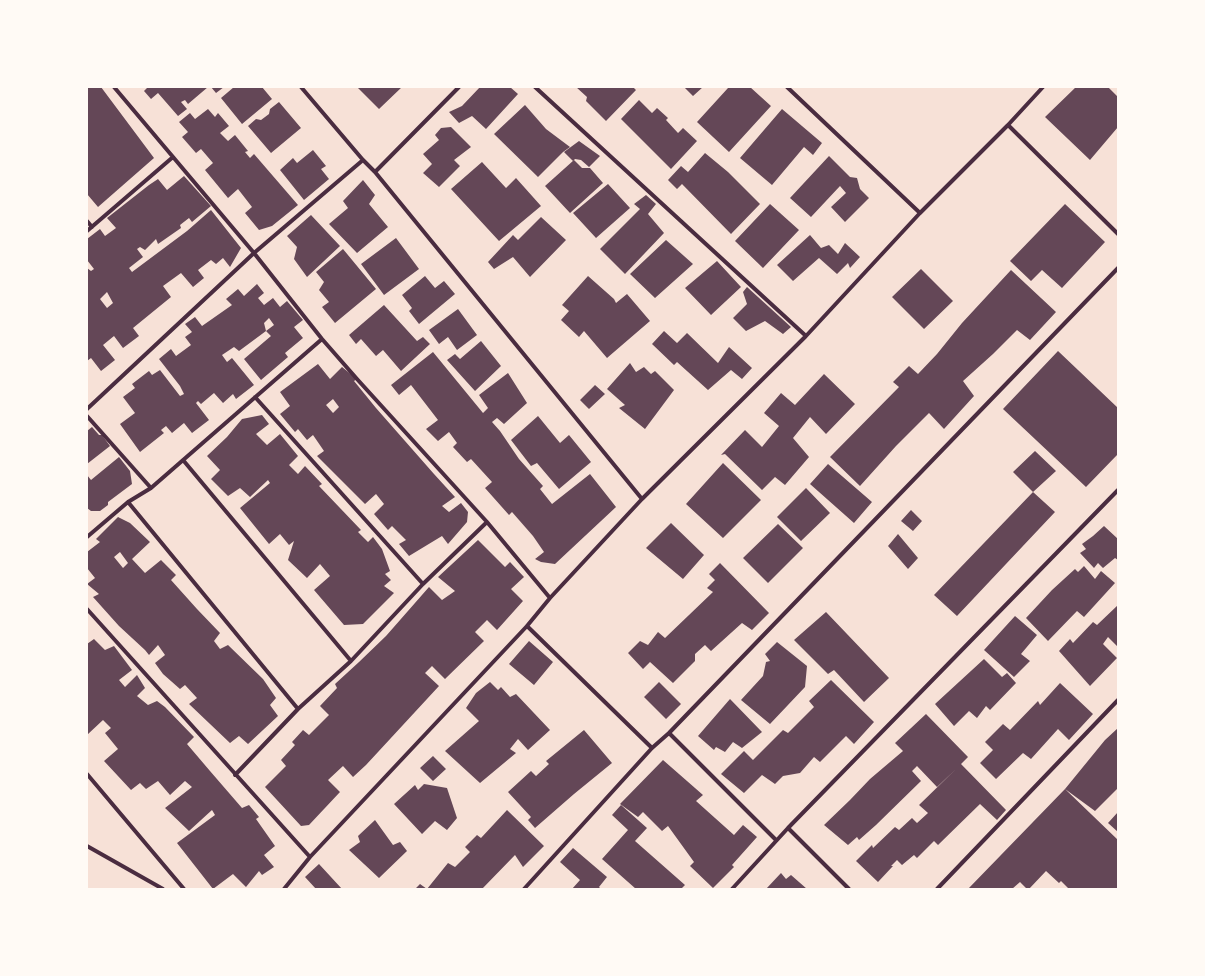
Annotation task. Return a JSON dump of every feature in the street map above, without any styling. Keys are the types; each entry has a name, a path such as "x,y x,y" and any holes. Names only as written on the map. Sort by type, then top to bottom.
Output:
{"street":[{"path":"114,87 254,253 322,339 487,522 550,598"},
{"path":"301,87 374,172 642,499"},
{"path":"374,172 459,87"},
{"path":"535,87 806,336"},
{"path":"787,87 920,213"},
{"path":"284,889 310,857 527,626 550,598 642,499 806,336 920,213 1008,125 1043,87"},
{"path":"1008,125 1118,234"},
{"path":"87,231 173,157"},
{"path":"87,409 254,253 363,160"},
{"path":"87,221 92,227"},
{"path":"524,889 652,748 1118,268"},
{"path":"87,537 128,502 151,488 322,339"},
{"path":"255,397 423,584"},
{"path":"87,416 151,488"},
{"path":"183,460 351,661"},
{"path":"732,889 776,840 1118,490"},
{"path":"128,502 298,709"},
{"path":"235,775 298,709 351,661 423,584 487,522"},
{"path":"87,609 310,857"},
{"path":"527,626 652,748"},
{"path":"937,889 1118,700"},
{"path":"669,732 776,840"},
{"path":"87,774 184,889"},
{"path":"788,828 849,889"},
{"path":"87,846 163,889"}],"building":[{"path":"87,87 101,87 154,158 98,207 87,194"},
{"path":"148,87 208,87 188,104 185,100 181,102 187,109 178,116 158,93 151,99 144,91"},
{"path":"211,87 224,87 216,93"},
{"path":"234,87 262,87 272,99 242,124 221,98"},
{"path":"357,87 402,87 379,109"},
{"path":"480,87 510,87 518,94 486,129 472,116 459,123 449,112 462,106"},
{"path":"576,87 633,87 636,90 606,121 586,101 587,97"},
{"path":"684,87 703,87 693,96"},
{"path":"728,87 750,87 771,106 729,152 697,122"},
{"path":"1076,87 1108,87 1118,97 1118,127 1090,160 1045,117"},
{"path":"639,100 652,113 657,108 668,118 666,120 678,133 683,128 697,141 671,169 621,119"},
{"path":"279,102 301,128 271,153 248,126 256,119 261,120 269,114 270,109"},
{"path":"525,105 546,129 570,147 538,177 494,134"},
{"path":"208,109 215,117 218,113 229,126 220,133 228,141 235,135 248,151 245,152 250,158 254,154 298,205 272,226 259,230 245,213 252,207 238,189 228,198 205,170 213,163 201,149 196,153 182,137 188,132 179,122 190,113 195,119"},
{"path":"782,109 822,143 813,155 804,147 772,185 740,158"},
{"path":"451,127 471,147 454,160 460,166 439,187 423,173 432,164 423,154 439,140 435,135 441,128"},
{"path":"579,141 600,156 589,167 581,160 575,159 573,161 564,152"},
{"path":"313,150 326,166 321,169 329,179 304,200 280,170 293,158 297,163"},
{"path":"705,153 728,172 760,204 731,234 682,184 677,189 668,180 681,166 688,172"},
{"path":"829,156 850,177 857,178 860,189 869,198 845,222 831,207 846,193 840,186 811,217 790,198"},
{"path":"574,160 582,168 590,168 603,183 570,213 545,186"},
{"path":"482,162 506,188 516,178 541,206 499,241 451,189"},
{"path":"184,176 211,206 192,222 189,218 180,225 181,228 158,244 156,239 145,250 140,247 137,249 143,257 129,268 132,272 187,231 211,210 241,248 230,267 223,258 216,264 211,260 198,270 204,278 193,287 181,273 163,286 171,297 133,328 139,336 123,348 114,336 103,345 115,360 101,371 91,358 87,361 87,268 91,271 94,269 87,260 87,239 100,229 105,236 116,228 107,218 158,179 167,190","holes":["107,292 113,303 107,308 100,299"]},
{"path":"363,180 375,195 369,204 388,227 357,253 329,224 348,208 343,201"},
{"path":"608,184 630,208 596,238 573,213"},
{"path":"646,195 656,204 648,214 664,233 625,274 600,249 640,209 634,204"},
{"path":"770,204 799,230 763,268 735,241"},
{"path":"1065,204 1105,242 1062,288 1042,270 1031,281 1010,261"},
{"path":"311,215 340,246 307,277 294,259 297,247 287,236"},
{"path":"541,217 566,240 530,277 513,257 494,269 488,262 513,235 518,240"},
{"path":"810,235 821,248 829,245 838,254 845,243 860,257 850,268 848,263 837,274 819,258 793,281 777,265"},
{"path":"396,238 419,269 384,295 361,264"},
{"path":"666,240 693,264 655,298 630,274"},
{"path":"343,249 376,289 335,323 322,307 329,302 319,290 324,282 316,272"},
{"path":"717,261 741,287 711,315 685,288"},
{"path":"921,269 953,301 924,329 892,297"},
{"path":"1011,270 1056,312 1030,340 1017,330 963,381 974,396 944,429 929,413 896,446 860,486 830,457 899,387 893,382 909,366 918,374"},
{"path":"425,276 435,288 444,281 455,294 419,324 409,311 412,308 402,295"},
{"path":"588,276 614,299 616,303 627,294 650,321 607,358 584,331 579,337 561,320 569,311 562,305"},
{"path":"257,284 264,293 258,298 264,305 273,298 280,307 287,301 303,320 294,327 303,338 285,353 288,357 261,380 244,359 271,336 266,331 239,351 234,347 222,355 227,362 232,358 254,385 236,399 233,394 223,403 214,393 201,404 198,401 196,403 209,420 192,433 184,423 172,433 166,426 161,430 164,433 140,452 120,424 135,413 123,397 135,388 132,384 149,371 152,375 160,370 180,396 184,394 180,386 159,359 171,349 176,356 191,345 185,337 192,332 185,324 195,317 202,326 232,305 226,299 238,289 244,296","holes":["269,318 274,325 266,331 264,323"]},
{"path":"747,287 791,327 783,334 765,321 746,331 733,318 747,304 743,292"},
{"path":"384,305 417,341 423,337 430,344 401,371 383,350 376,356 361,339 356,344 349,335"},
{"path":"458,309 477,335 457,350 448,337 439,344 429,330"},
{"path":"664,331 677,343 687,333 718,363 729,347 752,368 742,379 731,370 708,390 677,362 674,365 652,344"},
{"path":"481,341 501,366 475,391 447,360 455,354 460,359"},
{"path":"1058,351 1118,408 1118,454 1086,487 1003,409"},
{"path":"433,352 483,413 488,408 479,395 508,373 527,403 504,424 497,418 492,422 519,459 543,486 540,489 552,504 590,474 616,507 555,564 541,562 535,559 544,552 533,536 512,512 509,515 485,488 492,482 471,459 467,462 453,447 457,443 449,432 438,441 426,429 438,420 411,385 399,395 391,385"},
{"path":"630,363 636,372 644,367 651,374 655,371 674,390 645,429 619,408 625,405 607,389"},
{"path":"318,364 330,379 342,367 357,379 354,381 376,408 455,497 442,506 449,512 461,503 468,512 467,522 448,544 442,536 409,556 399,544 406,540 392,526 388,530 374,514 384,504 376,494 365,504 317,456 324,451 313,435 307,440 298,429 295,432 280,414 290,406 280,392","holes":["333,399 339,407 333,413 326,405"]},
{"path":"824,374 855,404 826,434 810,417 793,438 809,457 785,485 775,477 762,490 725,454 721,455 745,430 762,447 779,426 764,413 781,393 795,405"},
{"path":"595,385 605,394 589,409 580,400"},
{"path":"262,415 269,424 256,434 267,445 280,434 298,456 289,465 298,474 305,466 322,484 319,486 361,530 358,532 368,542 373,537 382,549 390,571 385,574 391,580 384,586 394,593 363,624 344,625 314,590 330,576 320,564 307,578 288,560 294,541 289,545 280,534 269,544 240,508 270,483 268,480 250,497 240,488 228,496 211,479 220,470 207,456 227,437 242,419"},
{"path":"538,416 560,443 569,435 591,462 559,489 537,463 531,466 511,440"},
{"path":"92,427 99,435 102,435 110,446 87,464 87,431"},
{"path":"1035,451 1056,471 1033,492 1013,472"},
{"path":"119,457 130,471 132,484 108,502 108,505 100,511 91,511 87,508 87,475 91,480"},
{"path":"723,463 761,500 723,538 686,504"},
{"path":"828,464 872,502 854,523 810,484"},
{"path":"806,488 830,513 801,541 777,517"},
{"path":"1033,492 1055,512 957,616 934,595"},
{"path":"911,510 922,521 913,531 901,521"},
{"path":"118,517 130,523 150,542 132,559 145,573 161,560 176,575 171,580 220,633 214,641 220,649 228,645 263,679 276,698 270,705 278,716 248,744 239,736 230,743 189,704 197,698 185,685 180,689 163,674 155,663 165,655 158,645 149,655 119,626 93,597 99,594 87,584 95,578 87,568 87,552 100,542 96,539","holes":["120,552 128,563 123,568 114,557"]},
{"path":"671,523 704,555 683,579 646,548"},
{"path":"778,524 803,548 768,583 743,558"},
{"path":"1104,526 1118,539 1118,560 1115,558 1103,568 1098,563 1094,568 1080,553 1086,549 1082,544"},
{"path":"898,534 918,558 908,569 888,546"},
{"path":"478,540 505,567 510,562 524,577 511,589 523,601 497,630 487,620 475,632 484,641 445,679 432,666 425,673 439,686 366,765 353,777 343,766 328,780 340,792 309,825 301,826 265,787 286,766 281,760 295,745 292,742 303,730 309,735 329,715 320,706 337,688 335,684 386,636 429,587 442,600 455,591 438,577"},
{"path":"720,563 769,613 752,630 742,623 711,651 705,645 695,654 695,661 673,683 650,662 643,669 628,653 640,641 648,645 658,632 665,638 713,592 707,588 715,580 709,574"},
{"path":"1084,566 1095,579 1101,571 1115,583 1084,617 1077,611 1048,641 1026,618 1052,590 1075,569 1078,572"},
{"path":"1118,605 1118,647 1108,637 1103,644 1117,658 1090,686 1059,651 1070,639 1073,643 1093,622 1097,625"},
{"path":"826,612 889,678 864,702 834,670 828,674 794,640"},
{"path":"1015,616 1037,635 1021,654 1030,661 1014,677 984,650"},
{"path":"94,639 105,650 114,646 132,670 119,680 125,687 137,675 145,688 137,696 148,705 157,701 165,707 194,737 187,744 210,771 242,808 249,805 259,817 256,819 275,846 264,855 274,867 262,875 259,871 246,887 233,874 213,889 177,843 215,815 212,810 189,831 165,808 192,787 185,781 170,795 158,781 146,789 140,783 131,790 104,761 118,749 105,733 111,728 103,720 87,735 87,644"},
{"path":"529,641 553,662 534,685 509,664"},
{"path":"777,642 807,666 805,687 770,724 741,700 763,676 766,662 770,661 765,654"},
{"path":"984,659 1002,677 1007,673 1016,683 990,710 986,706 977,718 969,711 954,726 935,704"},
{"path":"831,680 874,722 854,744 846,736 820,762 814,757 800,773 783,776 775,784 762,775 744,793 721,774 744,751 753,760 783,730 788,733 814,707 809,701"},
{"path":"490,682 498,690 501,687 510,697 516,694 550,730 528,750 518,739 510,749 516,753 480,783 445,751 479,721 466,708 476,693"},
{"path":"659,682 681,704 666,719 644,697"},
{"path":"1060,683 1093,714 1069,740 1058,729 1031,759 1023,753 996,779 980,763 993,750 985,742 1003,724 1010,730 1038,701 1040,705"},
{"path":"730,699 762,732 742,748 733,742 725,752 716,747 714,750 698,736"},
{"path":"926,714 968,757 961,764 1006,810 997,820 980,804 938,845 934,841 917,858 914,855 902,865 897,860 878,882 856,861 872,845 873,848 895,827 899,830 912,818 917,823 928,813 919,805 956,769 937,787 917,766 912,771 921,781 859,840 857,837 848,845 824,825 870,779 903,751 895,743"},
{"path":"1118,728 1118,788 1095,811 1065,789 1105,740"},
{"path":"584,730 612,763 535,828 528,820 531,817 508,792 531,771 536,776 549,764 546,761"},
{"path":"433,756 446,769 433,781 420,768"},
{"path":"663,760 703,795 696,801 734,835 743,825 757,837 732,865 734,867 713,888 690,866 694,862 668,826 662,831 643,812 638,817 620,804"},
{"path":"424,784 447,788 457,818 447,830 435,821 422,834 394,804 415,785 418,790"},
{"path":"1065,789 1118,840 1118,889 1069,889 1061,881 1059,883 1046,871 1029,889 1027,889 1020,882 1012,889 968,889"},
{"path":"621,805 647,828 635,841 685,885 681,889 636,889 602,859 628,830 612,815"},
{"path":"507,810 544,846 523,867 515,855 482,889 427,889 448,863 455,867 470,852 465,847 477,835 481,838"},
{"path":"1118,812 1118,832 1108,823"},
{"path":"375,820 393,845 400,842 407,851 379,878 349,850 360,842 358,836"},
{"path":"573,848 607,877 599,887 601,889 572,889 580,880 560,862"},
{"path":"319,864 342,889 316,889 305,877"},
{"path":"781,873 786,879 791,875 807,889 766,889"},
{"path":"420,884 427,889 415,889"}]}
